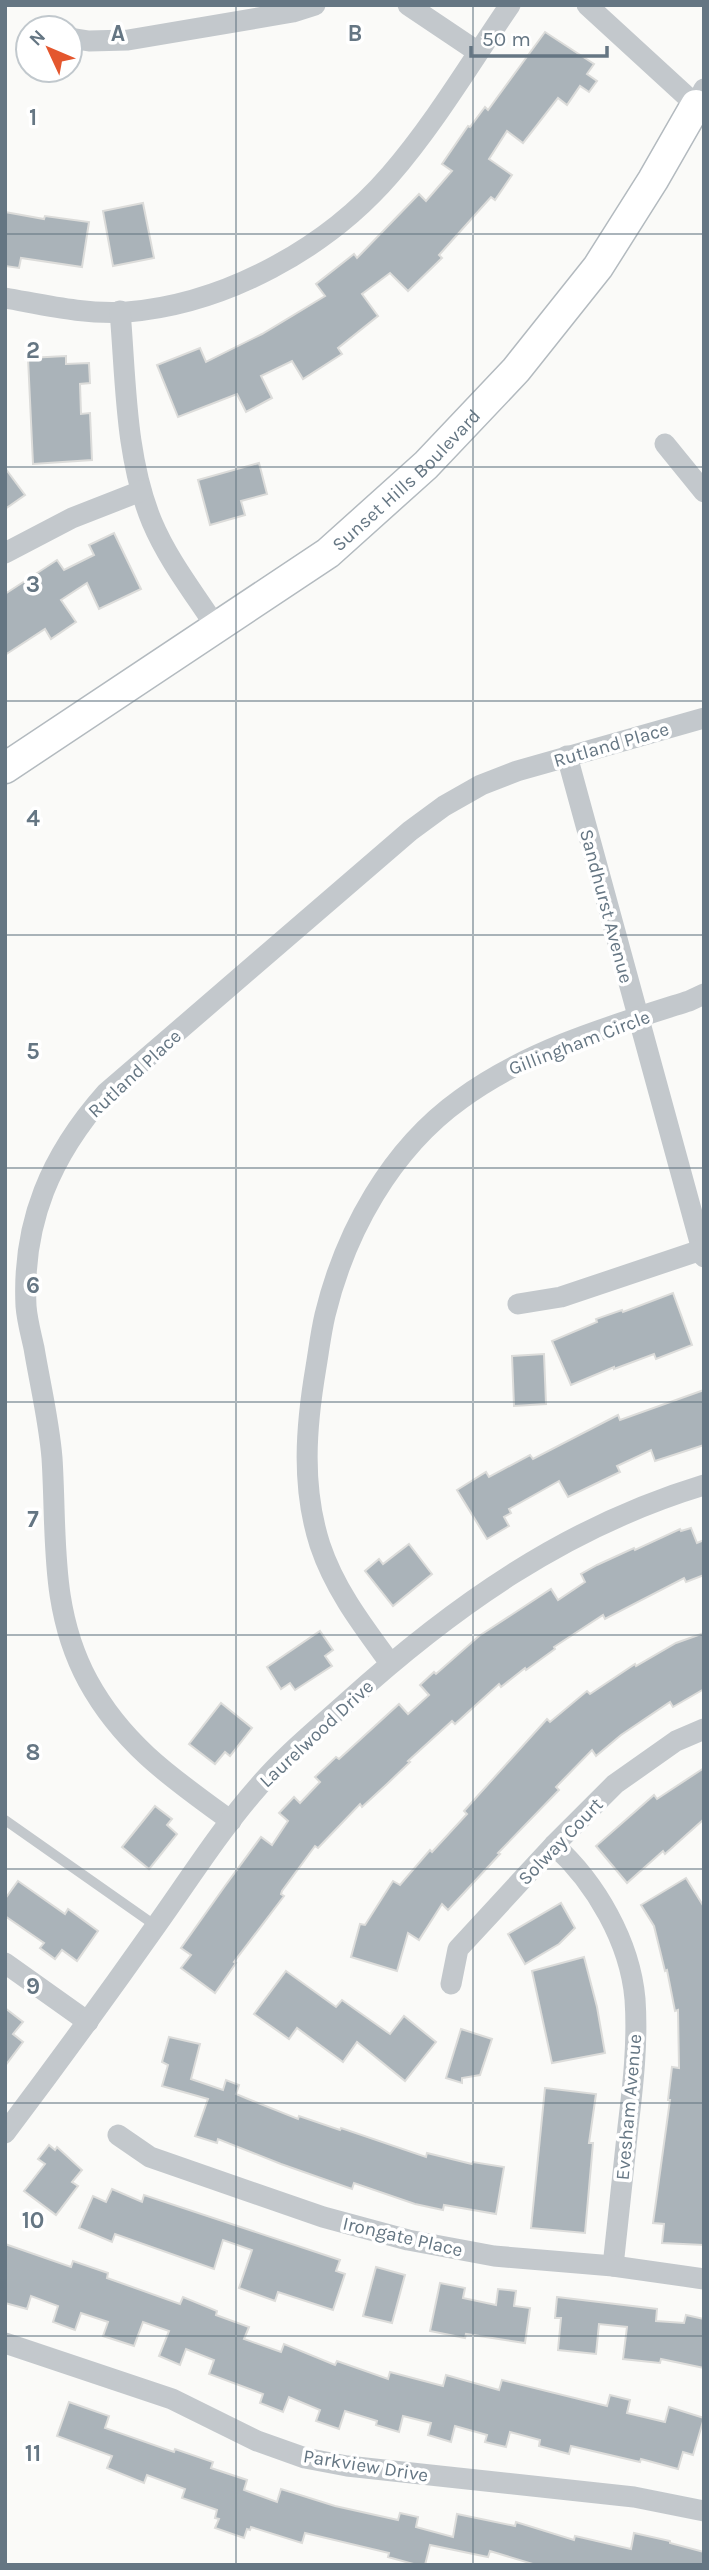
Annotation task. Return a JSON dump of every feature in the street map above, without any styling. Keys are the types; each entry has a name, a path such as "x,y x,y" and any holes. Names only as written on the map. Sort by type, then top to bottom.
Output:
{"street":[{"path":"84,40 128,40 293,12 315,5"},
{"path":"408,5 478,52"},
{"path":"5,298 75,310 120,312 173,304 229,287 275,266 318,239 353,212 389,176 416,142 510,5"},
{"path":"587,5 700,97"},
{"name":"Sunset Hills Boulevard","path":"5,768 328,553 426,465 516,370 598,267 653,180 700,97"},
{"path":"120,312 131,439 141,492 165,550 216,627"},
{"path":"665,444 704,492"},
{"path":"5,553 72,518 141,492"},
{"name":"Rutland Place","path":"231,1821 162,1771 122,1731 88,1680 66,1626 55,1570 50,1438 26,1307 27,1256 39,1203 51,1171 66,1143 106,1093 410,831 444,806 481,785 517,771 704,718"},
{"name":"Sandhurst Avenue","path":"567,756 703,1252"},
{"name":"Gillingham Circle","path":"390,1663 334,1581 320,1544 310,1499 306,1454 308,1413 326,1314 341,1262 364,1212 390,1171 424,1129 459,1100 496,1075 542,1053 704,994"},
{"path":"518,1304 561,1297 703,1252"},
{"name":"Laurelwood Drive","path":"5,2133 88,2022 231,1821 280,1762 390,1663 477,1595 566,1541 657,1499 704,1485"},
{"name":"Solway Court","path":"451,1984 458,1949 554,1845 615,1784 676,1741 704,1728"},
{"name":"Evesham Avenue","path":"554,1845 566,1856 607,1912 624,1950 635,1996 636,2049 613,2266"},
{"path":"5,1963 88,2022"},
{"name":"Irongate Place","path":"118,2135 150,2157 323,2217 408,2240 494,2256 613,2266 704,2279"},
{"name":"Parkview Drive","path":"5,2343 172,2399 257,2441 305,2458 347,2466 634,2497 704,2511"}],"lane":[{"path":"5,1820 156,1926"}],"building":[{"path":"545,32 594,64 587,74 597,81 589,92 580,86 567,105 558,98 523,143 507,131 489,159 512,175 495,200 491,197 439,255 442,258 408,291 390,273 362,294 378,316 338,348 342,354 303,379 292,361 261,376 272,398 246,412 237,394 178,417 157,365 200,348 206,362 262,334 325,296 316,284 354,254 357,258 419,194 426,201 452,171 442,164 468,126 470,127 485,107 488,110"},
{"path":"143,203 154,258 113,266 103,211"},
{"path":"5,212 44,219 45,216 89,222 82,267 21,258 19,268 5,266"},
{"path":"66,356 66,364 89,363 90,383 80,384 81,414 90,413 92,460 33,464 28,358"},
{"path":"259,463 267,494 241,501 245,515 210,525 198,480"},
{"path":"5,468 25,495 5,509"},
{"path":"114,533 141,589 99,609 87,583 61,600 76,622 51,639 45,629 5,655 5,594 57,560 64,570 94,555 89,545"},
{"path":"673,1293 692,1345 656,1359 654,1354 614,1367 571,1385 552,1341 597,1322 596,1319"},
{"path":"544,1354 546,1404 514,1406 512,1356"},
{"path":"704,1390 704,1445 655,1461 651,1450 617,1466 620,1472 568,1497 559,1481 509,1509 511,1513 504,1517 509,1526 487,1539 457,1490 486,1472 489,1477 530,1455 533,1459 618,1415 620,1420"},
{"path":"691,1528 697,1543 704,1540 704,1575 686,1582 684,1578 605,1619 603,1615 554,1647 555,1649 501,1687 499,1684 455,1724 452,1721 362,1807 360,1804 318,1848 315,1846 282,1891 284,1896 234,1962 236,1963 215,1993 181,1968 191,1955 181,1948 225,1886 261,1837 272,1845 288,1821 279,1813 294,1797 300,1803 320,1782 315,1777 336,1757 339,1759 399,1704 408,1714 429,1695 420,1685 434,1672 436,1674 479,1636 551,1589 558,1600 585,1582 581,1574 597,1565 680,1529"},
{"path":"409,1544 432,1574 393,1606 365,1571 379,1559 383,1564"},
{"path":"320,1631 333,1650 325,1656 332,1666 295,1690 290,1683 281,1689 267,1667"},
{"path":"704,1633 704,1689 673,1707 670,1702 621,1735 596,1756 592,1750 556,1787 559,1790 448,1910 442,1904 419,1940 408,1933 397,1971 351,1957 360,1924 365,1925 393,1881 400,1885 430,1850 432,1852 467,1814 464,1811 547,1719 550,1722 587,1691 590,1694 635,1664 636,1666 676,1643"},
{"path":"221,1703 252,1728 230,1756 225,1752 215,1764 189,1744"},
{"path":"704,1768 704,1819 627,1883 596,1846 654,1795 657,1799"},
{"path":"155,1806 172,1819 167,1825 177,1834 149,1869 122,1847"},
{"path":"686,1878 704,1907 704,2245 662,2243 664,2224 653,2223 672,2067 679,2068 678,2010 675,2011 654,1926 641,1905"},
{"path":"18,1881 65,1914 68,1909 98,1931 77,1961 62,1950 55,1959 40,1948 44,1943 5,1916 5,1899"},
{"path":"561,1903 575,1928 559,1944 525,1964 508,1934"},
{"path":"584,1957 605,2053 552,2063 532,1971"},
{"path":"286,1971 336,2007 342,2000 390,2034 404,2016 436,2042 405,2081 357,2042 343,2062 297,2028 289,2039 254,2014"},
{"path":"5,2008 23,2022 13,2034 23,2042 5,2066"},
{"path":"461,2029 492,2039 480,2075 462,2078 462,2083 446,2078"},
{"path":"169,2037 200,2044 191,2079 223,2090 226,2080 239,2085 236,2094 298,2119 299,2116 340,2130 341,2128 426,2157 427,2153 472,2164 504,2167 496,2214 444,2205 443,2210 415,2204 354,2183 352,2189 218,2139 217,2143 195,2136 208,2099 162,2086 168,2065 162,2062"},
{"path":"545,2088 596,2094 589,2143 593,2143 585,2233 531,2228"},
{"path":"49,2145 55,2150 57,2147 82,2170 72,2182 78,2186 56,2215 24,2191 45,2164 38,2159"},
{"path":"112,2189 142,2202 144,2195 340,2260 336,2271 345,2274 333,2310 278,2292 275,2301 239,2288 252,2250 223,2240 214,2269 115,2234 112,2242 79,2228 93,2196 106,2202"},
{"path":"5,2244 71,2267 73,2261 108,2273 107,2278 180,2304 183,2297 217,2311 216,2315 249,2327 244,2339 281,2352 284,2344 335,2365 337,2361 388,2379 390,2372 443,2386 446,2375 499,2390 502,2380 607,2406 610,2395 630,2400 627,2413 665,2422 669,2407 704,2418 693,2455 683,2452 678,2469 571,2446 569,2454 539,2446 540,2440 510,2432 506,2447 485,2442 487,2435 455,2426 451,2442 428,2435 431,2423 403,2416 399,2432 376,2425 377,2421 345,2411 339,2429 316,2421 320,2410 289,2397 283,2412 260,2403 263,2394 209,2374 214,2360 186,2349 180,2365 159,2356 169,2331 143,2322 134,2346 103,2336 108,2322 81,2313 75,2330 53,2322 58,2306 31,2296 27,2309 5,2303"},
{"path":"376,2267 405,2275 392,2323 363,2316"},
{"path":"440,2283 465,2288 463,2298 496,2305 498,2289 516,2291 514,2306 530,2308 525,2343 466,2334 465,2338 430,2331"},
{"path":"557,2297 657,2309 656,2321 684,2323 686,2315 704,2319 704,2368 661,2359 660,2363 623,2359 627,2327 599,2324 596,2354 558,2350 561,2318 555,2318"},
{"path":"69,2402 109,2416 105,2428 174,2452 175,2449 213,2462 211,2468 247,2480 244,2490 277,2502 281,2489 335,2506 398,2520 400,2513 418,2517 416,2527 453,2537 457,2514 515,2526 516,2522 574,2540 575,2536 631,2549 634,2533 704,2552 704,2565 536,2565 490,2551 488,2557 430,2545 425,2565 417,2565 388,2557 389,2553 305,2533 302,2543 251,2527 250,2530 247,2529 244,2538 215,2528 219,2519 215,2518 217,2510 182,2498 185,2489 147,2475 144,2483 107,2468 112,2456 57,2436"}]}
